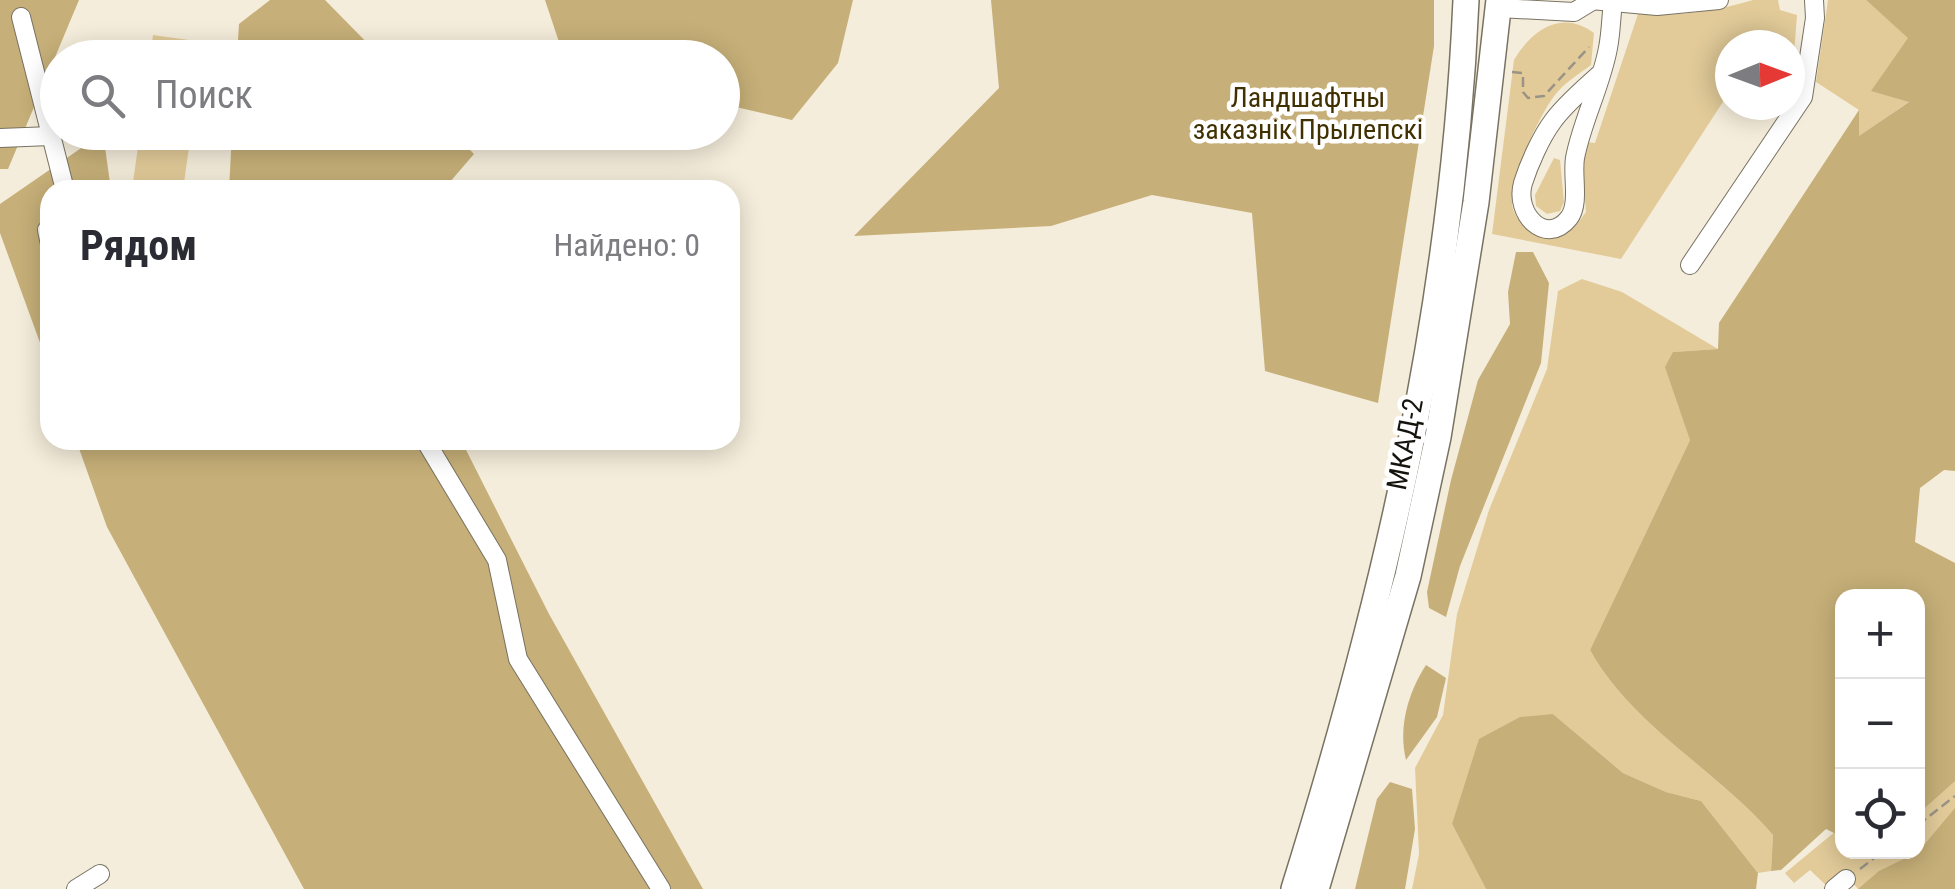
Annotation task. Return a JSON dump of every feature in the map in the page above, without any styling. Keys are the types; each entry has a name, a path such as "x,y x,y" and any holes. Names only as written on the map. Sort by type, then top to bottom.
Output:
{"highway":[{"path":"1294,889 1342,735 1416,429 1448,211 1466,0"},
{"path":"1464,29 1492,2"},
{"name":"МКАД-2","path":"1316,889 1408,576 1438,437 1476,202 1492,2"}],"street":[{"path":"1492,2 1574,12 1592,0 1657,6 1719,0"},
{"path":"1690,265 1803,97 1815,18 1814,0"},
{"path":"1602,72 1552,121 1523,184 1521,204 1526,218 1534,225 1555,226 1572,215 1579,141 1602,72 1613,2"},
{"path":"21,17 40,90"},
{"path":"0,138 40,136"},
{"path":"55,150 63,180"},
{"path":"431,450 497,560 518,659 661,889"},
{"path":"76,889 100,874"}],"path":[{"path":"1512,72 1522,73 1523,92 1528,98 1544,96 1590,46"},
{"path":"1925,819 1955,796"},
{"path":"1840,884 1873,859"}],"shaded area":[{"path":"1753,0 1778,0 1780,10 1797,15 1796,30 1715,30 1715,114 1621,259 1492,234 1514,60 1530,39 1559,23 1582,26 1594,33 1591,65 1549,104 1533,133 1514,184 1513,209 1521,222 1534,230 1556,234 1571,229 1586,212 1582,163 1585,142 1595,143 1638,14 1668,15"},
{"path":"1828,0 1866,0 1909,38 1872,91 1910,101 1858,137 1859,110 1816,82"},
{"path":"153,35 189,40 152,40"},
{"path":"138,150 189,150 184,180 133,180"},
{"path":"1554,158 1560,160 1564,202 1560,211 1547,214 1536,206 1535,195"},
{"path":"1582,279 1622,292 1718,349 1673,352 1690,440 1590,650 1628,702 1773,835 1771,871 1758,873 1701,801 1666,792 1623,773 1553,714 1452,824 1486,889 1412,889 1419,854 1415,768 1443,715 1457,614 1489,510 1547,369 1558,291"},
{"path":"1955,714 1955,875 1882,889 1858,889 1847,876 1830,889 1810,870 1794,883 1785,873 1835,832 1835,859 1925,859 1925,724"}],"green space":[{"path":"0,0 79,0 62,40 40,40 40,93 8,169 0,169"},
{"path":"270,0 325,0 364,40 238,40 239,24"},
{"path":"545,0 853,0 838,63 792,120 740,108 740,40 558,40"},
{"name":"Ландшафтны заказнік Прылепскі","path":"991,0 1434,0 1434,46 1378,403 1265,371 1252,213 1152,195 1051,226 854,236 999,88"},
{"path":"1866,0 1955,0 1955,471 1944,470 1920,488 1915,542 1955,563 1955,781 1925,808 1925,589 1835,589 1835,834 1826,829 1781,870 1771,871 1773,835 1628,702 1590,650 1690,440 1665,367 1673,352 1718,349 1719,323 1859,110 1859,136 1909,102 1871,91 1908,38"},
{"path":"78,150 105,150 110,180 40,180 40,343 0,233 0,204"},
{"path":"231,150 470,150 474,154 452,180 230,180"},
{"path":"1516,252 1533,252 1549,283 1541,363 1460,566 1446,617 1429,608 1427,592 1478,380 1510,324 1508,292"},
{"path":"80,450 466,450 549,614 703,889 304,889 107,527"},
{"path":"1426,665 1446,678 1437,717 1406,760 1406,711"},
{"path":"1553,714 1623,773 1666,792 1701,801 1758,873 1756,889 1486,889 1452,824 1479,739 1520,717"},
{"path":"1390,782 1412,789 1415,829 1405,889 1355,889 1377,799"},
{"path":"1955,808 1955,889 1858,889 1879,871 1904,859 1925,859 1925,844"}]}
